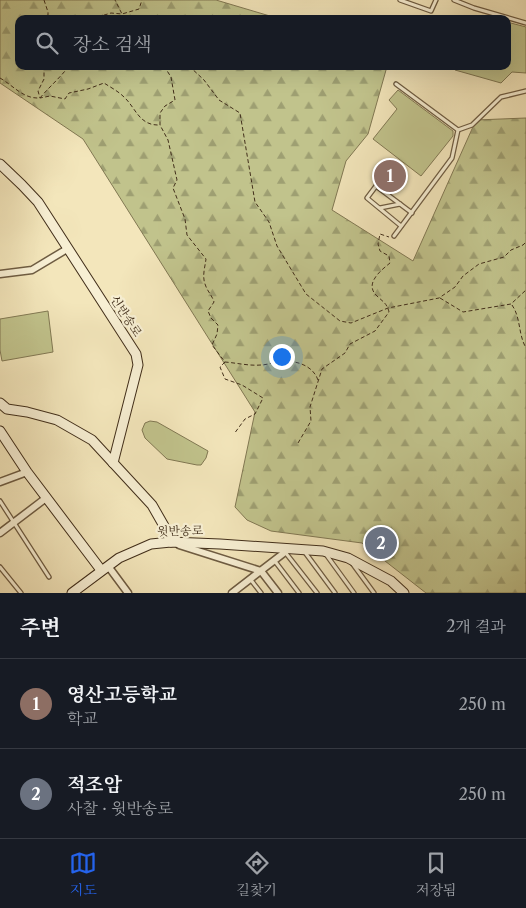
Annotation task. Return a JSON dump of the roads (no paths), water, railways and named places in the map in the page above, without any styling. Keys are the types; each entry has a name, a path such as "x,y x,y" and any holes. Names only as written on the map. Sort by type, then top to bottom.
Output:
{"main road":[{"name":"신반송로","path":"0,164 38,202 136,354 138,366 113,464"},
{"path":"0,403 7,409 58,420 92,440 152,506 171,542"},
{"path":"0,431 46,498 104,568"},
{"name":"윗반송로","path":"72,593 119,558 151,544 171,542 323,551 348,558 391,581 404,593"}],"street":[{"path":"0,274 32,270 67,249"},
{"path":"0,482 27,472"},
{"path":"0,533 46,498"},
{"path":"171,542 261,571 278,593"},
{"path":"232,593 241,590 250,579 287,550"},
{"path":"104,568 128,593"}],"lane":[{"path":"400,0 431,11 436,0"},
{"path":"454,0 498,15"},
{"path":"511,19 526,23"},
{"path":"396,84 458,130"},
{"path":"458,130 472,125 501,96 526,91"},
{"path":"394,236 452,158 458,130"},
{"path":"401,226 366,198 376,186 412,213"},
{"path":"379,208 400,204"},
{"path":"0,501 49,577"},
{"path":"302,549 335,593"},
{"path":"287,550 316,593"},
{"path":"323,551 354,593"},
{"path":"348,558 374,593"},
{"path":"274,560 299,593"},
{"path":"0,567 21,593"},
{"path":"250,579 261,593"}],"place":[{"name":"영산고등학교","path":"390,176"},
{"name":"적조암","path":"381,543"}]}
